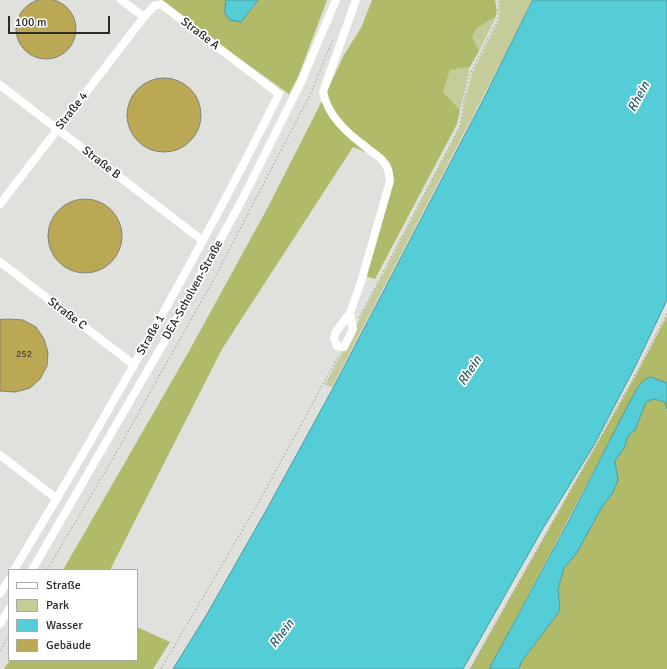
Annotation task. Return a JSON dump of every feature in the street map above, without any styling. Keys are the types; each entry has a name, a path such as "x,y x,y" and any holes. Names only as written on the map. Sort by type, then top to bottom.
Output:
{"street":[{"path":"121,0 144,17"},
{"name":"DEA-Scholven-Straße","path":"33,569 159,351 228,227 301,82 336,0"},
{"path":"350,313 353,329 344,348 337,346 334,339 335,333 350,313 361,282 390,181 389,170 383,161 353,138 330,112 325,103 323,92 356,0"},
{"name":"Straße A","path":"144,17 154,6 161,4 279,94"},
{"name":"Straße 4","path":"0,204 144,17"},
{"name":"Straße B","path":"0,85 203,241"},
{"name":"Straße 1","path":"15,569 57,499 134,365 203,241 279,94"},
{"name":"Straße C","path":"0,262 134,365"},
{"path":"0,455 57,499"},
{"path":"0,594 8,581"},
{"path":"0,624 8,611"}],"path":[{"path":"353,329 460,126 466,87 472,70 498,19 498,0"},
{"path":"48,569 216,277 311,94 334,37"},
{"path":"470,669 631,382 667,313"},
{"path":"161,669 260,500 344,348"},
{"path":"0,651 8,638"}],"green space":[{"path":"158,0 226,0 225,2 251,10 258,0 327,0 298,77 289,94"},
{"path":"372,0 495,0 497,11 495,19 493,18 476,29 472,37 479,51 470,67 450,70 443,92 460,110 457,124 375,279 365,276 392,181 386,160 353,147 222,349 111,569 64,569 188,353 267,209 344,55 362,26"},
{"path":"500,0 532,0 332,387 325,385 461,125 465,99 473,71 499,20"},
{"path":"493,18 495,19 479,51 471,37 476,29"},
{"path":"470,67 460,110 443,92 450,70"},
{"path":"667,316 667,383 650,377 638,387 489,669 470,669 636,375"},
{"path":"654,399 665,402 667,409 667,669 518,669 524,658 560,609 558,589 564,568 576,554 602,507 612,494 617,471 615,461 625,446 628,436 635,430 646,402"},
{"path":"138,627 170,642 153,669 4,669 9,661 138,661"}],"water":[{"path":"226,0 258,0 241,22 230,20 225,13"},
{"name":"Rhein","path":"533,0 667,0 667,300 635,367 594,445 542,530 463,669 173,669 207,614 268,507 333,388 483,100"},
{"path":"651,377 667,383 667,409 665,402 654,399 646,402 635,430 628,436 625,446 615,461 618,480 612,494 602,507 576,554 564,568 558,589 560,609 524,658 518,669 489,669 638,387 644,380"}],"building":[{"path":"46,-1 63,4 71,12 76,29 71,46 63,54 46,59 29,54 21,46 16,29 21,12 29,4"},
{"path":"164,78 185,84 195,94 201,115 195,136 185,146 164,152 143,146 133,136 127,115 133,94 143,84"},
{"path":"85,199 106,205 116,215 122,236 116,257 106,267 85,273 64,267 54,257 48,236 54,215 64,205"},
{"path":"0,320 23,320 36,327 44,339 48,352 47,366 40,379 30,388 16,392 0,391"}]}
